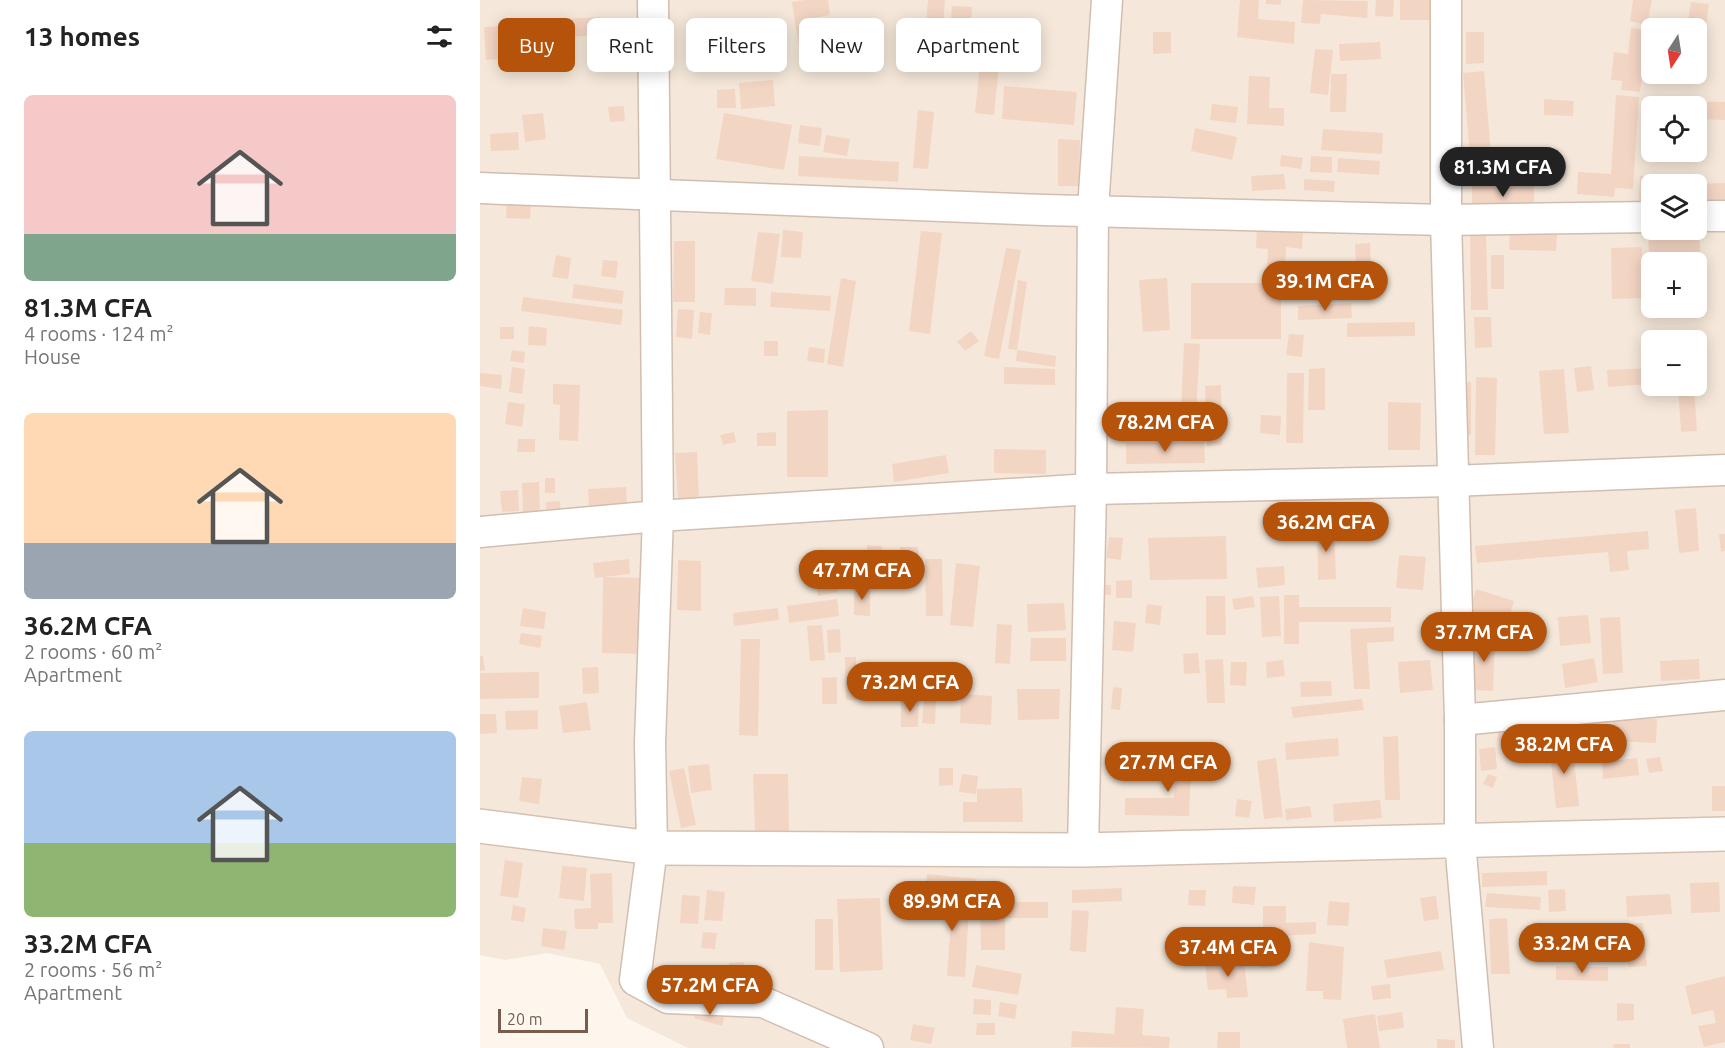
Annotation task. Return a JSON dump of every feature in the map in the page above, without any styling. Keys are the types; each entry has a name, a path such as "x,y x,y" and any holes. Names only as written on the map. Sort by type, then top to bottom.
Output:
{"street":[{"path":"653,0 653,194 658,516 650,743 652,848 635,980 668,998 763,1002 868,1048"},
{"path":"1083,850 1091,489 1093,209 1107,0"},
{"path":"1446,0 1446,220 1460,720 1460,842 1478,1048"},
{"path":"480,188 1446,220 1641,217"},
{"path":"1707,216 1725,216"},
{"path":"480,532 658,516 1091,489 1452,481 1725,470"},
{"path":"1460,720 1725,694"},
{"path":"480,826 652,848 1083,850 1725,834"}],"shaded area":[{"path":"480,0 1725,0 1725,1048 688,1048 627,1018 600,964 547,953 505,960 480,955"}],"building":[{"path":"828,0 830,15 799,18 799,46 792,2"},
{"path":"928,0 945,0 944,18 927,18"},
{"path":"1240,0 1259,0 1258,19 1295,22 1294,44 1237,37"},
{"path":"1266,0 1281,0 1281,5 1266,4"},
{"path":"1303,0 1368,1 1367,18 1321,14 1320,24 1301,23"},
{"path":"1376,0 1394,0 1393,17 1375,16"},
{"path":"1400,0 1433,0 1433,20 1400,20"},
{"path":"1633,0 1652,0 1648,18 1641,18 1641,24 1630,21"},
{"path":"1691,2 1709,4 1707,18 1689,18"},
{"path":"952,6 972,7 971,18 951,18"},
{"path":"601,17 601,18 587,18 587,36 575,36 575,18"},
{"path":"498,26 498,59 486,60 484,27"},
{"path":"1631,28 1641,29 1640,92 1621,90 1622,81 1611,80 1614,52 1628,54"},
{"path":"1153,32 1171,32 1171,53 1153,54"},
{"path":"1466,32 1484,32 1484,63 1466,64"},
{"path":"1380,42 1381,59 1340,61 1339,44"},
{"path":"1315,49 1333,50 1328,95 1310,93"},
{"path":"1484,71 1491,154 1470,156 1463,73"},
{"path":"979,72 998,72 994,115 975,113"},
{"path":"1331,74 1347,74 1346,112 1330,112"},
{"path":"1249,76 1270,77 1269,108 1284,108 1284,126 1247,124"},
{"path":"773,80 775,106 741,109 739,83"},
{"path":"1004,86 1077,92 1074,125 1002,119"},
{"path":"735,89 736,108 717,108 717,90"},
{"path":"1616,95 1639,97 1633,189 1615,188 1614,197 1577,194 1578,172 1611,174"},
{"path":"1544,99 1574,101 1573,116 1544,115"},
{"path":"1707,102 1725,102 1725,120 1707,119"},
{"path":"1212,104 1238,107 1236,123 1210,120"},
{"path":"624,106 625,121 610,122 608,107"},
{"path":"918,110 934,112 928,169 913,168"},
{"path":"543,113 546,139 525,142 522,115"},
{"path":"724,113 792,125 784,170 716,159"},
{"path":"800,125 822,128 820,146 798,143"},
{"path":"1195,128 1237,137 1232,160 1191,151"},
{"path":"1323,129 1383,133 1382,154 1321,150"},
{"path":"518,132 519,150 491,151 490,134"},
{"path":"826,135 850,139 847,156 823,152"},
{"path":"1058,139 1080,140 1079,186 1058,186"},
{"path":"1281,155 1303,158 1301,169 1280,166"},
{"path":"799,156 899,162 898,182 798,176"},
{"path":"1311,156 1332,157 1332,173 1310,172"},
{"path":"1338,158 1380,161 1379,175 1337,172"},
{"path":"1284,174 1286,189 1252,191 1251,176"},
{"path":"1640,176 1641,176 1641,200 1639,200"},
{"path":"1304,179 1335,181 1334,192 1304,190"},
{"path":"1472,182 1534,183 1534,214 1472,212"},
{"path":"1725,183 1725,203 1707,204 1707,184"},
{"path":"507,202 531,203 530,219 506,218"},
{"path":"1257,228 1303,231 1302,249 1286,247 1285,269 1267,269 1268,249 1256,248"},
{"path":"783,230 803,232 801,258 781,257"},
{"path":"921,231 942,233 930,334 909,331"},
{"path":"758,232 780,234 773,284 751,281"},
{"path":"1510,232 1557,234 1556,251 1509,250"},
{"path":"1470,234 1486,234 1488,310 1471,310"},
{"path":"1648,240 1699,240 1701,252 1649,252"},
{"path":"674,241 695,241 695,302 673,302"},
{"path":"1370,243 1371,266 1356,267 1355,244"},
{"path":"1642,247 1641,298 1612,299 1611,248"},
{"path":"1006,248 1021,250 999,359 984,356"},
{"path":"556,255 571,258 568,279 552,277"},
{"path":"1491,255 1504,255 1504,289 1491,289"},
{"path":"603,260 618,261 616,278 601,276"},
{"path":"841,278 856,281 843,367 827,364"},
{"path":"1167,278 1170,330 1143,332 1139,280"},
{"path":"1018,280 1027,282 1017,350 1008,349"},
{"path":"1191,283 1281,283 1281,339 1191,339"},
{"path":"574,284 624,291 622,304 572,298"},
{"path":"725,288 756,288 756,306 724,305"},
{"path":"771,292 831,296 830,311 770,307"},
{"path":"523,297 623,310 621,325 521,311"},
{"path":"1351,303 1352,318 1298,320 1298,306"},
{"path":"678,309 694,310 692,339 676,337"},
{"path":"700,312 712,313 710,335 698,333"},
{"path":"1474,317 1491,317 1492,347 1475,348"},
{"path":"1415,322 1415,336 1347,337 1347,323"},
{"path":"529,326 547,328 546,346 528,345"},
{"path":"500,327 514,327 514,339 500,339"},
{"path":"971,331 979,341 965,351 957,342"},
{"path":"1289,334 1304,335 1302,357 1286,355"},
{"path":"764,341 778,341 778,356 764,356"},
{"path":"1184,343 1200,344 1195,433 1180,431"},
{"path":"809,347 825,349 824,363 807,361"},
{"path":"512,350 525,352 524,363 510,361"},
{"path":"1017,350 1056,356 1055,367 1016,361"},
{"path":"1591,366 1594,390 1577,392 1574,368"},
{"path":"512,367 525,369 522,394 509,392"},
{"path":"1004,367 1055,369 1055,385 1004,384"},
{"path":"1325,368 1325,410 1308,410 1309,369"},
{"path":"1641,368 1641,385 1608,387 1607,370"},
{"path":"1564,369 1569,433 1544,434 1539,371"},
{"path":"480,373 502,375 501,389 480,386"},
{"path":"1287,373 1304,373 1303,443 1286,443"},
{"path":"1476,377 1497,378 1495,455 1475,455"},
{"path":"1456,382 1471,382 1471,435 1455,435"},
{"path":"553,384 580,385 578,441 559,440 560,405 553,404"},
{"path":"1221,385 1222,445 1207,446 1205,386"},
{"path":"1679,396 1695,396 1697,431 1681,432"},
{"path":"508,402 525,404 522,427 505,424"},
{"path":"1388,402 1421,403 1420,450 1388,450"},
{"path":"828,410 828,477 787,477 787,411"},
{"path":"1261,415 1281,416 1280,435 1260,433"},
{"path":"734,432 736,442 723,445 720,435"},
{"path":"776,432 776,446 757,446 757,433"},
{"path":"518,439 535,439 535,452 517,452"},
{"path":"1204,442 1205,463 1126,464 1126,443"},
{"path":"994,449 1046,450 1046,474 994,473"},
{"path":"697,452 699,499 678,500 675,453"},
{"path":"946,455 949,473 894,482 892,464"},
{"path":"545,478 555,478 555,493 545,493"},
{"path":"539,482 540,512 523,512 522,483"},
{"path":"626,487 627,504 589,506 588,489"},
{"path":"518,490 519,511 502,512 500,491"},
{"path":"560,501 561,514 547,516 546,502"},
{"path":"1696,508 1699,551 1679,553 1675,510"},
{"path":"1334,526 1336,579 1318,580 1317,527"},
{"path":"1648,531 1649,549 1627,551 1629,570 1610,572 1608,552 1477,563 1475,546"},
{"path":"1719,534 1725,534 1725,551 1721,552"},
{"path":"1226,536 1227,579 1150,580 1148,538"},
{"path":"1109,537 1123,538 1121,560 1106,558"},
{"path":"867,545 882,546 881,575 867,575"},
{"path":"900,547 918,547 919,578 902,579"},
{"path":"1399,555 1426,557 1423,590 1396,588"},
{"path":"629,559 630,574 595,578 593,563"},
{"path":"925,559 942,559 943,616 926,616"},
{"path":"678,560 701,561 701,611 677,610"},
{"path":"956,563 980,566 973,627 950,625"},
{"path":"1284,566 1285,585 1258,588 1256,568"},
{"path":"603,577 641,578 640,654 602,653"},
{"path":"836,579 838,592 818,596 816,583"},
{"path":"1132,580 1132,598 1116,598 1116,581"},
{"path":"1097,584 1111,585 1111,595 1097,594"},
{"path":"854,586 870,586 870,616 854,615"},
{"path":"1476,589 1514,601 1507,624 1469,613"},
{"path":"1284,595 1299,595 1299,607 1391,607 1391,622 1299,622 1299,644 1284,644"},
{"path":"1206,596 1225,596 1226,635 1206,635"},
{"path":"1253,596 1255,607 1234,610 1232,599"},
{"path":"1279,596 1281,636 1262,637 1260,597"},
{"path":"837,599 839,616 789,623 787,606"},
{"path":"1064,603 1066,630 1028,632 1027,604"},
{"path":"1147,604 1162,606 1160,625 1145,623"},
{"path":"523,608 546,612 544,629 520,626"},
{"path":"778,608 779,620 734,626 733,613"},
{"path":"1588,615 1591,643 1560,646 1558,617"},
{"path":"1620,617 1623,673 1603,674 1600,618"},
{"path":"1114,621 1136,623 1133,652 1112,650"},
{"path":"997,624 1012,625 1010,664 995,663"},
{"path":"822,625 825,660 810,661 807,626"},
{"path":"1394,627 1394,641 1367,643 1370,689 1354,689 1350,629"},
{"path":"840,629 841,652 828,653 827,630"},
{"path":"521,633 542,636 540,648 519,644"},
{"path":"1475,636 1495,636 1493,691 1474,690"},
{"path":"1031,638 1066,638 1066,661 1030,661"},
{"path":"741,639 760,639 758,736 739,735"},
{"path":"1198,653 1200,673 1184,674 1183,654"},
{"path":"480,656 483,656 485,670 480,671"},
{"path":"845,657 856,657 857,700 846,700"},
{"path":"1594,658 1598,682 1565,688 1562,664"},
{"path":"1223,659 1225,703 1207,703 1205,660"},
{"path":"1699,659 1700,679 1661,681 1660,661"},
{"path":"1283,660 1285,676 1267,678 1266,662"},
{"path":"1430,660 1433,690 1400,693 1398,662"},
{"path":"1231,662 1247,662 1246,686 1230,685"},
{"path":"598,667 599,693 583,694 582,668"},
{"path":"890,667 912,669 909,692 888,690"},
{"path":"539,672 539,698 480,699 480,673"},
{"path":"837,677 837,704 822,704 822,678"},
{"path":"1331,681 1332,696 1301,697 1300,682"},
{"path":"1113,687 1122,688 1120,710 1111,709"},
{"path":"1017,689 1060,689 1059,719 1018,720"},
{"path":"961,694 992,696 991,725 960,723"},
{"path":"924,697 936,698 935,724 922,723"},
{"path":"901,699 919,699 918,727 901,727"},
{"path":"1362,699 1364,710 1293,718 1291,707"},
{"path":"587,702 591,730 563,733 559,706"},
{"path":"538,710 538,729 506,730 505,711"},
{"path":"480,714 496,714 497,733 480,734"},
{"path":"1613,718 1657,719 1656,743 1612,741"},
{"path":"1578,725 1602,725 1601,742 1578,742"},
{"path":"1499,728 1529,734 1527,747 1497,741"},
{"path":"1398,736 1400,800 1385,800 1383,737"},
{"path":"1338,738 1339,756 1286,760 1285,743"},
{"path":"1572,741 1579,806 1556,808 1549,744"},
{"path":"1495,747 1497,769 1481,771 1479,749"},
{"path":"1176,748 1192,748 1189,816 1125,815 1125,798 1174,798"},
{"path":"1660,757 1663,771 1649,773 1646,759"},
{"path":"1276,758 1283,817 1264,819 1257,761"},
{"path":"1637,758 1639,775 1603,779 1602,762"},
{"path":"709,764 712,790 691,793 688,766"},
{"path":"684,768 696,825 681,828 669,771"},
{"path":"939,768 953,768 953,785 939,786"},
{"path":"753,774 788,774 789,831 755,831"},
{"path":"962,774 978,776 976,794 959,792"},
{"path":"1488,774 1497,777 1493,788 1483,784"},
{"path":"522,777 542,779 539,804 519,801"},
{"path":"1712,786 1725,786 1725,811 1712,811"},
{"path":"1022,788 1023,822 963,822 963,802 977,802 977,789"},
{"path":"1237,799 1252,801 1249,818 1235,816"},
{"path":"1380,800 1382,818 1334,822 1333,804"},
{"path":"1310,806 1312,817 1286,820 1285,809"},
{"path":"505,860 523,863 518,898 500,896"},
{"path":"562,866 587,868 584,901 559,898"},
{"path":"1547,871 1547,885 1482,887 1482,873"},
{"path":"612,873 613,923 598,923 598,929 575,929 574,909 591,908 590,874"},
{"path":"927,874 977,879 975,897 925,892"},
{"path":"1719,882 1720,912 1691,913 1690,883"},
{"path":"1233,886 1256,887 1254,905 1232,903"},
{"path":"1122,888 1122,901 1072,903 1072,890"},
{"path":"1565,889 1566,911 1549,912 1548,890"},
{"path":"707,890 725,892 722,921 704,920"},
{"path":"1189,890 1206,890 1205,906 1188,905"},
{"path":"1487,893 1541,897 1540,910 1485,907"},
{"path":"1670,894 1672,914 1627,917 1626,896"},
{"path":"682,895 700,896 698,924 680,923"},
{"path":"1436,896 1439,919 1424,921 1420,898"},
{"path":"880,898 883,970 840,972 837,899"},
{"path":"924,900 960,902 959,908 969,908 965,977 947,976 951,920 923,918"},
{"path":"1329,901 1350,903 1348,926 1327,925"},
{"path":"980,902 1048,902 1048,918 1005,918 1005,950 981,950"},
{"path":"513,905 526,908 524,922 511,920"},
{"path":"1263,906 1286,906 1286,923 1316,922 1316,934 1263,937"},
{"path":"1072,910 1089,911 1086,952 1070,951"},
{"path":"1507,918 1510,974 1491,974 1489,919"},
{"path":"815,919 833,919 833,970 815,970"},
{"path":"1643,923 1647,966 1628,967 1624,924"},
{"path":"543,928 567,931 564,950 541,946"},
{"path":"703,932 717,933 715,949 701,948"},
{"path":"1309,942 1344,947 1341,1000 1323,999 1323,991 1306,991"},
{"path":"1277,947 1279,966 1260,968 1259,948"},
{"path":"1441,951 1444,970 1387,978 1384,960"},
{"path":"1244,961 1248,997 1227,998 1226,989 1208,990 1205,963"},
{"path":"744,962 746,984 730,986 729,963"},
{"path":"976,965 1022,974 1018,995 972,987"},
{"path":"1556,966 1608,967 1608,981 1556,980"},
{"path":"1725,976 1725,1042 1704,1047 1698,1026 1716,1023 1713,1010 1692,1015 1685,986"},
{"path":"1390,984 1391,998 1373,1000 1371,986"},
{"path":"974,999 991,1000 991,1015 973,1014"},
{"path":"1000,1002 1017,1005 1015,1019 998,1016"},
{"path":"1617,1003 1634,1004 1634,1020 1617,1021"},
{"path":"697,1006 725,1014 722,1026 694,1018"},
{"path":"1116,1007 1144,1009 1142,1035 1170,1037 1169,1048 1071,1047 1072,1031 1114,1034"},
{"path":"1402,1012 1404,1028 1379,1031 1377,1016"},
{"path":"1375,1014 1380,1048 1347,1048 1343,1019"},
{"path":"977,1023 995,1023 995,1035 976,1035"},
{"path":"913,1024 935,1028 931,1044 910,1040"},
{"path":"1218,1032 1240,1032 1240,1048 1217,1048"},
{"path":"1437,1039 1455,1040 1455,1048 1437,1048"},
{"path":"1614,1044 1630,1044 1630,1048 1613,1048"}]}
